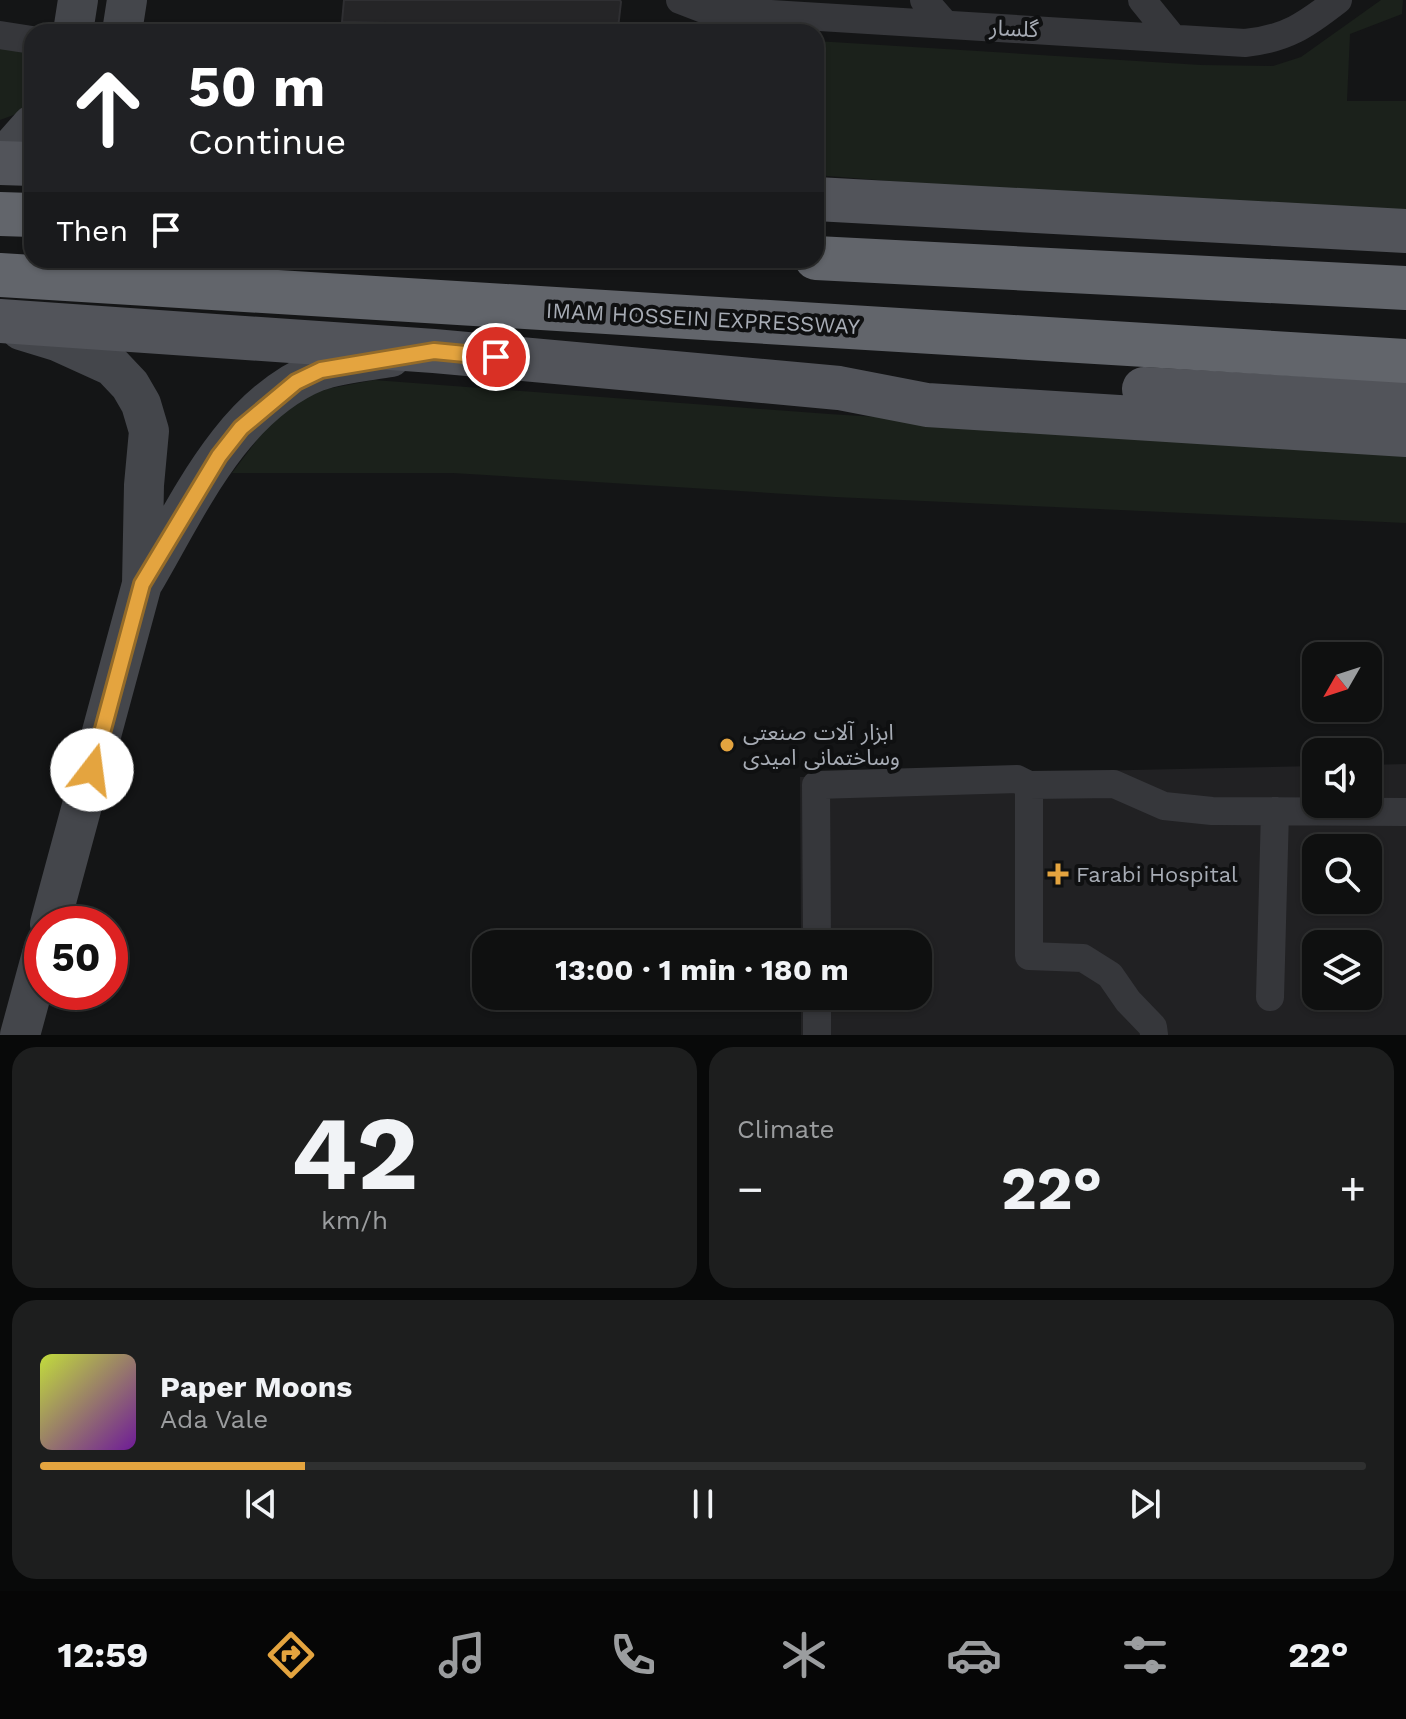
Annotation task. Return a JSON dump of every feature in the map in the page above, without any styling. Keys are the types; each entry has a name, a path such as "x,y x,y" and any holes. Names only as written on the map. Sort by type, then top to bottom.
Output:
{"highway":[{"path":"0,214 24,215"},
{"path":"824,258 1406,288"},
{"name":"IMAM HOSSEIN EXPRESSWAY","path":"0,275 1406,361"}],"main road":[{"path":"74,24 78,0"},
{"path":"123,24 127,0"},
{"path":"0,162 24,134"},
{"path":"0,162 24,164"},
{"path":"824,199 1406,231"},
{"path":"0,322 434,351 839,388 927,405 1406,435"},
{"path":"0,322 57,341 112,366 130,385 141,404 149,431 144,485 142,584 55,906"},
{"path":"142,584 219,456 241,428 268,403 296,382 321,370 434,351"},
{"path":"839,388 923,376 1406,404"},
{"path":"20,1035 27,1010"}],"street":[{"name":"گلسار","path":"680,0 706,10 1245,43 1283,36 1306,25 1338,0"},
{"path":"924,0 945,24"},
{"path":"1142,0 1172,37"},
{"path":"0,35 24,39"},
{"path":"817,930 816,785 1017,779 1029,785 1114,784 1164,806 1212,811 1406,812"},
{"path":"1029,785 1029,956 1083,958 1097,966 1110,975 1128,1001 1153,1027 1154,1035"},
{"path":"1270,997 1275,811"},
{"path":"817,1010 817,1035"}],"shaded area":[{"path":"1381,0 1403,0 1402,14 1350,34 1347,101 1406,101 1406,210 1197,206 824,176 824,41 1201,65 1273,66 1301,57"},
{"path":"0,47 24,52 24,110 0,120"},
{"path":"374,380 829,414 1406,450 1406,523 835,497 453,473 232,473 284,404 316,391"},
{"name":"Farabi Hospital","path":"1406,764 1406,1035 801,1035 801,1010 932,1010 932,930 801,930 800,777 1302,766 1302,818 1382,818 1382,765"}],"building":[{"path":"344,0 621,2 618,24 342,22"}],"place":[{"name":"ابزار آلات صنعتی وساختمانی امیدی","path":"727,745"},
{"name":"Farabi Hospital","path":"1058,874"}],"route":[{"path":"92,770 142,584 219,456 241,428 296,382 321,370 434,351 496,357"}]}
